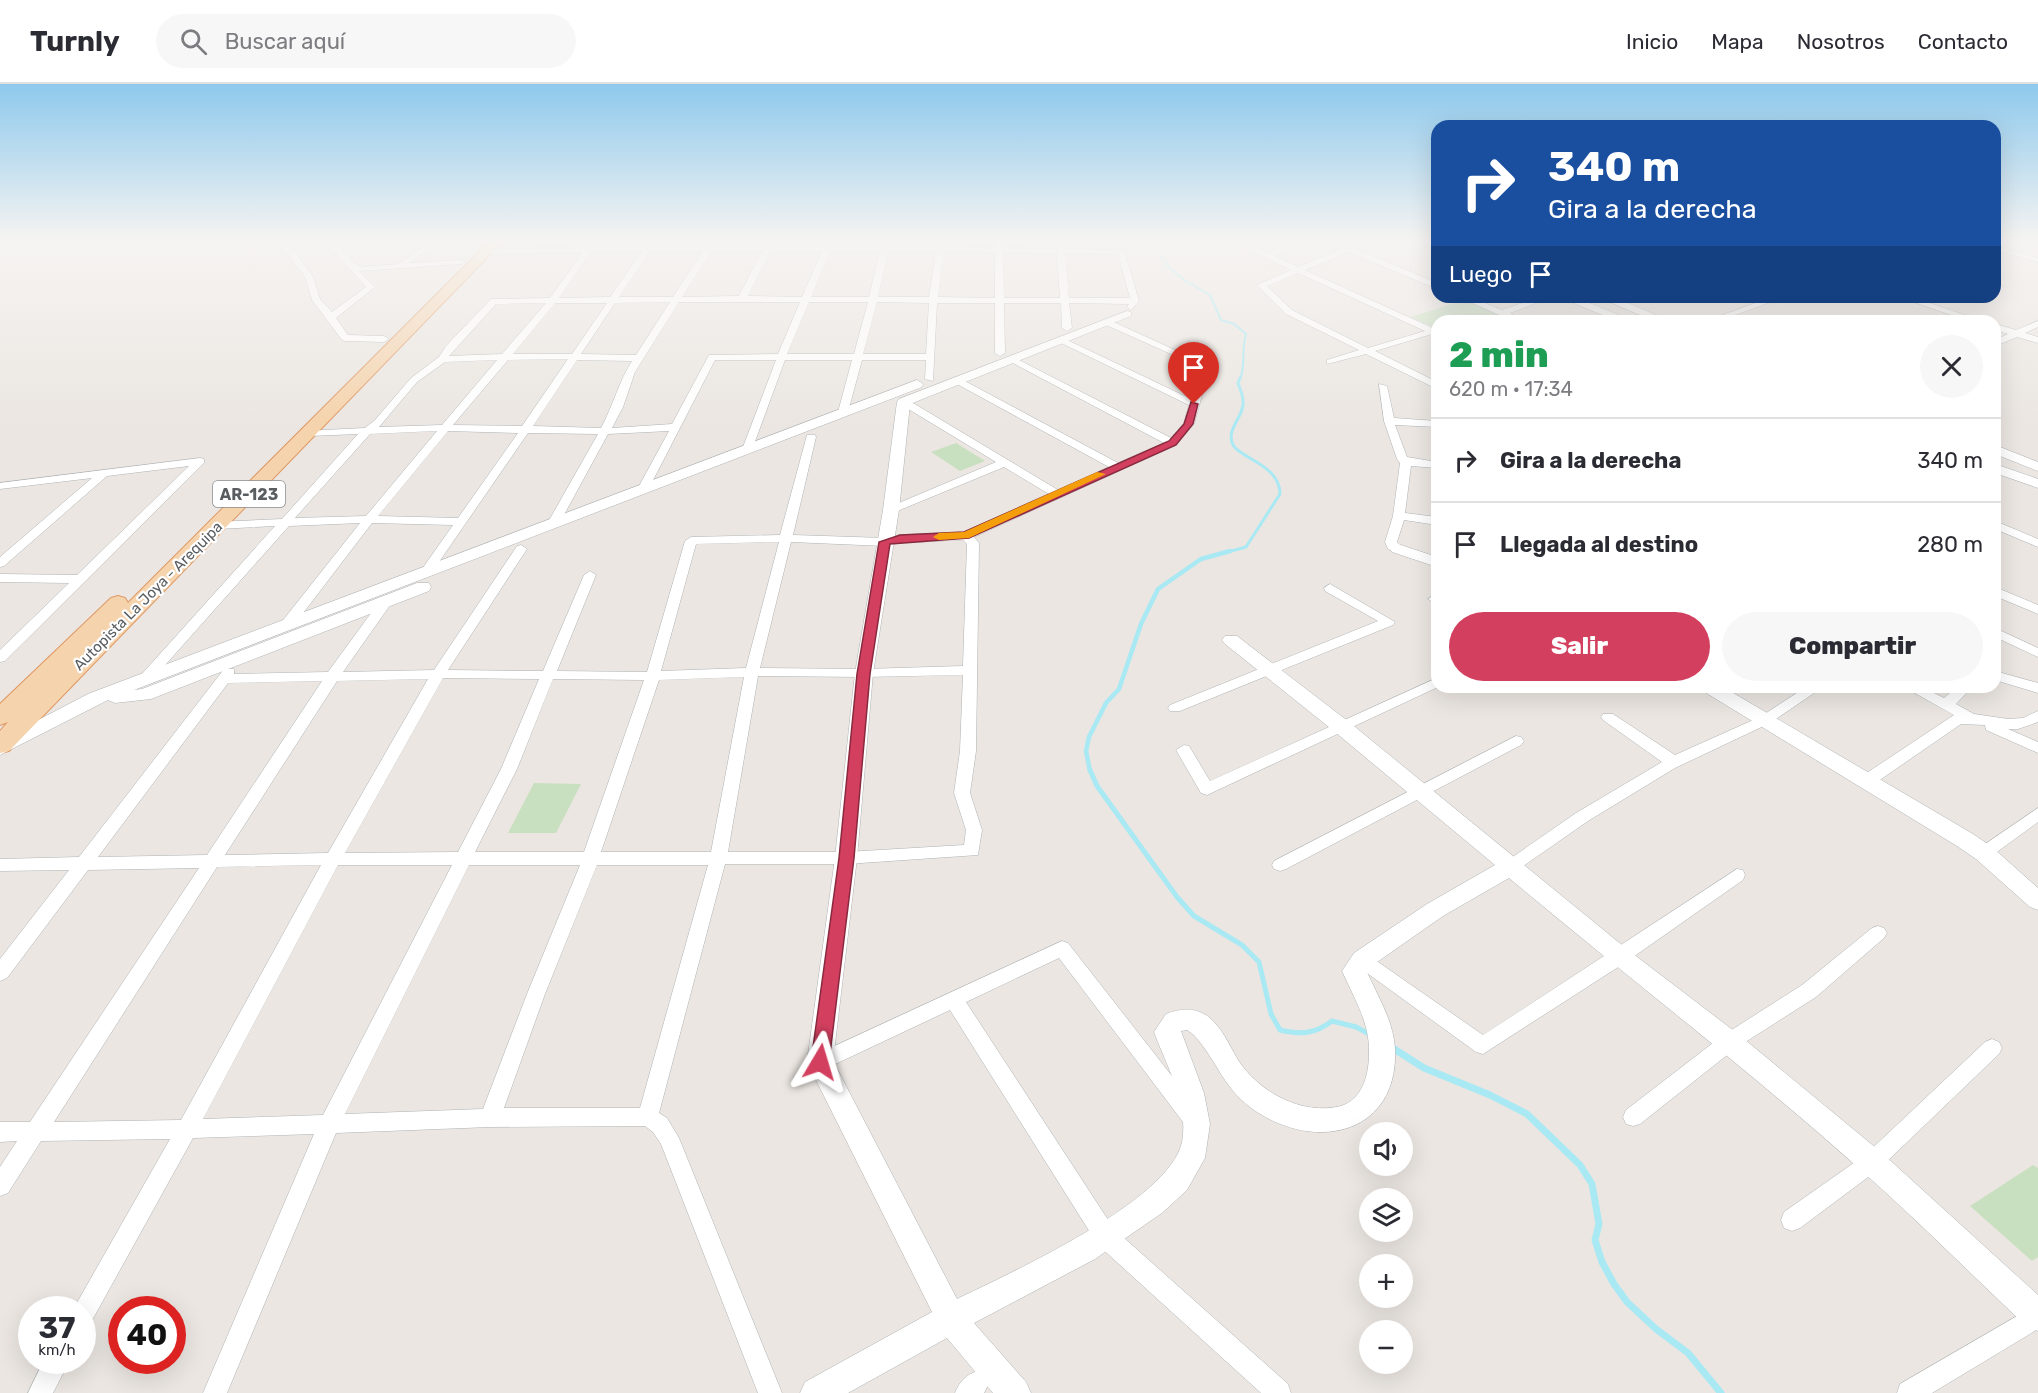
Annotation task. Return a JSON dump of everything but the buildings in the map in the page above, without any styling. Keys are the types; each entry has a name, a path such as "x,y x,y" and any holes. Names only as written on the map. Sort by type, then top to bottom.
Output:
{"main road":[{"name":"Autopista La Joya - Arequipa","path":"0,717 421,302"},
{"name":"Autopista La Joya - Arequipa","path":"0,746 309,434 435,302"}],"street":[{"path":"318,302 345,338 384,339"},
{"path":"331,317 351,302"},
{"path":"146,678 367,431 389,411 407,386 443,359 449,348 493,302"},
{"path":"289,622 369,519 551,302"},
{"path":"426,572 525,430 610,302"},
{"path":"553,524 606,431 625,393 630,372 672,302"},
{"path":"748,447 782,356 806,302"},
{"path":"843,412 872,302"},
{"path":"930,379 933,302"},
{"path":"999,302 1005,356"},
{"path":"1063,302 1063,334"},
{"path":"490,1118 536,994 590,860 653,676 691,541 787,538 885,542 900,538 966,536 1172,443 1189,424 1205,366 1125,311 1075,302"},
{"path":"1125,302 1125,311"},
{"path":"1278,302 1289,312 1431,382"},
{"path":"1371,302 1431,330"},
{"path":"1478,303 1507,315"},
{"path":"1502,313 1531,303"},
{"path":"1580,303 1612,315"},
{"path":"1619,303 1649,315"},
{"path":"1728,315 1762,303"},
{"path":"1922,303 1959,315"},
{"path":"0,746 95,698 289,622 553,524 748,447 930,379 1005,356 1125,311"},
{"path":"1063,334 1125,311"},
{"path":"2001,340 2038,324"},
{"path":"2001,329 2038,340"},
{"path":"1330,362 1431,333"},
{"path":"1063,334 1194,404"},
{"path":"95,698 144,694 958,381 1005,356"},
{"path":"1005,356 1172,443"},
{"path":"644,488 712,357 931,357"},
{"path":"443,359 640,358"},
{"path":"958,381 1116,467"},
{"path":"1382,386 1389,422 1402,459 1406,462 1431,464"},
{"path":"904,402 1057,494"},
{"path":"904,402 891,510 864,674 846,858 820,1062 951,1319 988,1365 1015,1393"},
{"path":"1389,422 1431,424"},
{"path":"309,434 444,428 606,431 677,427"},
{"path":"648,1117 718,859 752,672 811,437"},
{"path":"2001,451 2038,466"},
{"path":"0,486 200,461 0,658"},
{"path":"1406,462 1392,546 1431,560"},
{"path":"891,510 1004,463"},
{"path":"2001,470 2038,484"},
{"path":"0,563 105,472"},
{"path":"1398,516 1431,520"},
{"path":"218,525 369,519 462,522"},
{"path":"2001,528 2038,543"},
{"path":"0,865 333,859 846,858 972,851 974,830 962,793 968,751 973,543 966,536"},
{"path":"93,1296 187,1129 333,859 438,674 521,549"},
{"path":"215,1393 329,1124 509,769 590,575"},
{"path":"0,578 79,579"},
{"path":"1175,708 1388,622 1330,588"},
{"path":"2001,594 2038,610"},
{"path":"0,1186 332,677 387,601"},
{"path":"2001,635 2038,653"},
{"path":"1231,640 1342,727 1620,957 1729,1042 1872,1162 2038,1316 1910,1393"},
{"path":"0,973 239,658"},
{"path":"224,680 438,674 653,676 752,672 864,674 971,670"},
{"path":"2001,677 2038,688"},
{"path":"1184,750 1207,789 1431,685"},
{"path":"1720,693 1984,854 2038,901"},
{"path":"816,1393 1106,1237 1173,1186 1183,1174 1191,1158 1197,1125 1194,1098 1167,1032 1172,1023 1179,1019 1195,1021 1217,1046 1233,1074 1252,1094 1273,1107 1300,1116 1328,1120 1354,1114 1368,1103 1376,1088 1381,1069 1380,1023 1354,971 1362,960 1435,910 1510,867 1582,817 1674,762 1765,720 1807,693"},
{"path":"1923,693 1968,717 2038,748"},
{"path":"1946,705 1959,693"},
{"path":"1865,782 1957,719 1968,717 2010,725 2025,723 2038,716"},
{"path":"1608,717 1674,762"},
{"path":"1281,865 1516,741"},
{"path":"1984,854 2038,814"},
{"path":"1362,960 1483,1046 1620,957 1737,875"},
{"path":"1633,1117 1729,1042 1809,992 1878,933"},
{"path":"820,1062 1062,948 1197,1125"},
{"path":"954,1000 1106,1237 1278,1393"},
{"path":"1792,1220 1872,1162 1992,1048"},
{"path":"0,1132 187,1129 490,1118 648,1117 660,1125 669,1138 770,1393"},
{"path":"40,1393 50,1374"}],"green space":[{"path":"1455,303 1471,303 1498,315 1431,315 1431,326 1411,317"},
{"path":"956,443 985,461 960,471 931,452"},
{"path":"534,783 581,784 556,833 508,833"},
{"path":"2033,1165 2038,1168 2038,1257 2032,1261 1970,1206"}],"waterway":[{"path":"1213,302 1221,320 1234,324 1246,334 1240,379"},
{"path":"1224,553 1246,547 1280,494 1274,476 1233,445 1231,433 1243,407 1238,383 1240,378"},
{"path":"1090,771 1086,751 1089,737 1106,703 1119,689 1141,624 1158,589 1201,559 1230,551"},
{"path":"1090,770 1097,786 1177,897 1194,916 1242,945 1259,962 1271,1014 1280,1030 1295,1033 1308,1032 1320,1029 1332,1021 1356,1027 1371,1035"},
{"path":"1391,1047 1424,1068 1490,1095 1527,1114 1580,1165 1592,1184 1599,1224 1595,1240 1602,1262 1614,1284 1627,1302 1656,1329 1688,1353 1721,1393"}],"slow traffic":[{"path":"939,537 966,536 1101,474"}],"route":[{"path":"820,1062 846,858 864,674 885,542 900,538 966,536 1172,443 1189,424 1194,404"}]}
